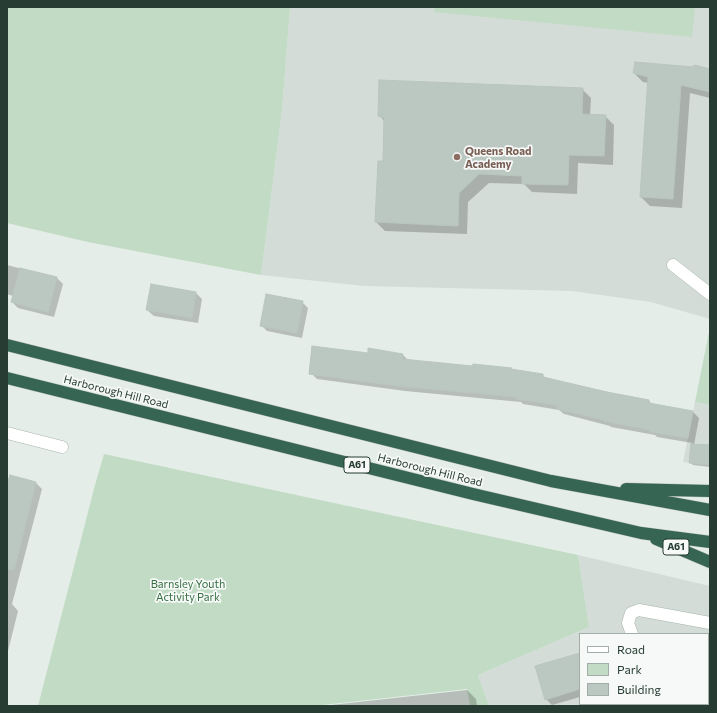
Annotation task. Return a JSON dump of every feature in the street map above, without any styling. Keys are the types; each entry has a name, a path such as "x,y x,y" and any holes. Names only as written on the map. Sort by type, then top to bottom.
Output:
{"highway":[{"name":"Harborough Hill Road","path":"7,345 551,481 710,510"},
{"name":"Harborough Hill Road","path":"7,378 473,494 641,533 710,542"},
{"path":"589,488 710,491"},
{"name":"A61","path":"641,533 710,562"}],"street":[{"path":"673,265 710,294"},
{"path":"7,433 62,447"},
{"path":"632,633 628,623 631,613 639,610 710,623"}],"shaded area":[{"name":"Queens Road Academy","path":"290,7 710,7 710,319 651,302 572,291 364,286 261,275 282,110"},
{"path":"695,402 710,405 710,465 683,462"},
{"path":"578,555 710,586 710,706 489,706 478,675 589,627"}],"green space":[{"path":"7,7 290,7 282,110 261,275 88,242 7,223"},
{"path":"435,7 695,7 692,37 434,12"},
{"path":"710,327 710,405 695,402"},
{"name":"Barnsley Youth Activity Park","path":"104,454 578,555 589,627 478,675 489,706 470,706 467,689 313,706 38,706"}],"building":[{"path":"635,62 693,67 694,65 710,69 710,92 681,85 673,199 640,197 648,77 633,73"},
{"name":"Queens Road Academy","path":"379,80 583,88 582,114 606,115 604,156 569,155 568,185 522,184 522,176 479,174 459,193 458,226 375,222 378,161 383,161 384,118 378,116"},
{"path":"20,268 57,277 48,312 11,302"},
{"path":"151,284 196,292 192,318 146,310"},
{"path":"266,294 303,301 297,333 260,326"},
{"path":"312,346 368,353 368,348 403,354 402,359 472,366 473,364 512,368 511,369 543,374 543,377 649,400 649,403 693,411 688,438 650,432 650,430 604,421 557,409 557,405 516,399 516,397 398,386 309,374"},
{"path":"691,444 710,445 710,465 689,463"},
{"path":"10,475 36,482 14,570 7,569 7,485"},
{"path":"579,653 579,689 545,700 535,666"}],"place":[{"name":"Queens Road Academy","path":"457,157"}]}
